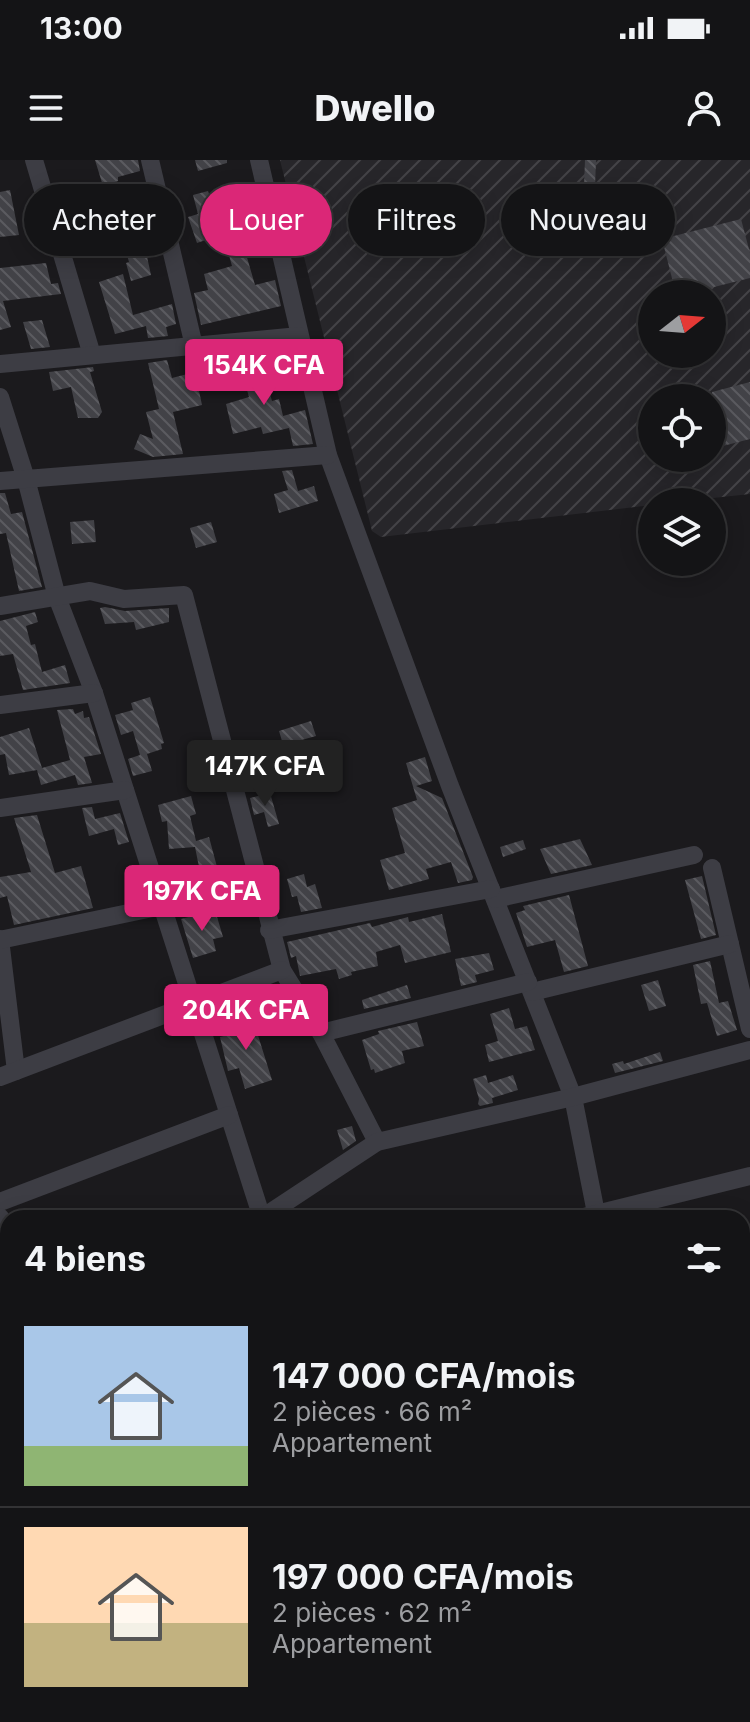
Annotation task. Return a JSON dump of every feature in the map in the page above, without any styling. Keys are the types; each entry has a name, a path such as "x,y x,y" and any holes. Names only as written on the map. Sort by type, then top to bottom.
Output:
{"street":[{"path":"34,160 92,355"},
{"path":"150,160 194,346"},
{"path":"259,160 328,455 450,786 573,1097 590,1210"},
{"path":"0,364 299,336"},
{"path":"0,397 26,479 57,597 94,693 259,1210"},
{"path":"0,481 328,455"},
{"path":"0,606 90,591 124,599 184,595 269,930 282,970 321,1033 377,1142"},
{"path":"0,705 94,693"},
{"path":"0,808 125,790"},
{"path":"269,930 493,894 694,855"},
{"path":"712,868 750,1029"},
{"path":"162,906 0,939 8,1074 194,1006 282,970"},
{"path":"321,1033 730,944"},
{"path":"274,1210 377,1142 573,1097 750,1050"},
{"path":"0,1202 229,1115"},
{"path":"618,1210 750,1176"}],"shaded area":[{"path":"280,160 750,160 750,494 726,497 726,488 638,488 638,507 381,537 372,531 304,256 332,256 332,184 286,184"}],"building":[{"path":"95,160 138,160 140,171 102,184"},
{"path":"195,160 227,160 227,163 198,171"},
{"path":"585,160 596,160 595,184 584,184"},
{"path":"10,190 19,235 0,237 0,192"},
{"path":"200,193 200,242 197,243 188,217 198,214 193,195"},
{"path":"741,219 750,253 750,278 726,284 726,280 672,280 666,256 675,256 675,236"},
{"path":"127,256 147,256 151,275 131,281 126,263 129,262"},
{"path":"229,256 247,256 255,285 275,280 281,306 201,325 194,293 208,290 204,274 232,266"},
{"path":"46,263 51,284 58,283 61,294 3,301 11,327 0,330 0,268"},
{"path":"123,274 133,315 172,304 176,324 166,327 168,336 148,338 146,326 115,334 99,282"},
{"path":"42,320 50,347 31,349 23,322"},
{"path":"258,352 272,401 279,399 283,416 305,410 313,444 293,446 289,428 263,434 261,427 233,434 226,404 249,397 237,355"},
{"path":"167,360 172,378 195,372 202,405 173,412 183,454 153,457 134,449 140,434 153,439 146,412 159,409 148,363"},
{"path":"93,367 94,371 90,372 102,412 98,418 78,418 71,387 53,391 49,372"},
{"path":"750,382 750,439 726,445 726,388"},
{"path":"292,470 298,491 314,486 318,501 279,513 274,494 288,490 282,471"},
{"path":"0,493 5,493 11,514 22,512 42,587 19,591 6,533 0,534"},
{"path":"94,520 96,542 72,544 70,522"},
{"path":"211,522 217,542 196,548 190,528"},
{"path":"100,608 125,611 169,608 169,622 136,630 134,622 105,624"},
{"path":"35,612 38,622 26,626 31,645 35,644 42,672 65,665 70,683 23,690 13,654 0,656 0,621"},
{"path":"150,697 164,743 161,744 162,749 147,754 152,771 133,776 128,759 140,755 133,731 121,735 115,715 133,710 131,703"},
{"path":"73,709 75,714 83,711 84,718 89,717 101,754 84,757 92,783 78,785 75,775 41,785 37,770 9,775 5,754 0,755 0,737 29,728 42,768 70,760 57,710"},
{"path":"311,721 316,736 298,741 299,746 285,751 279,731"},
{"path":"425,757 432,781 416,786 442,798 473,877 472,880 458,883 451,862 426,869 429,879 389,890 380,860 405,853 392,808 417,800 406,763"},
{"path":"270,793 279,824 268,827 264,812 254,815 250,798"},
{"path":"191,796 196,814 190,816 196,841 209,837 224,893 220,894 223,904 208,911 195,847 169,849 167,821 162,822 158,805"},
{"path":"92,807 95,819 120,813 129,842 118,845 114,829 89,836 82,808"},
{"path":"37,815 55,873 81,866 93,908 14,925 7,896 0,898 0,877 31,872 14,818"},
{"path":"580,839 592,865 551,874 540,849"},
{"path":"523,840 526,849 503,857 500,847"},
{"path":"304,874 307,887 315,884 322,908 301,912 297,896 292,897 287,879"},
{"path":"702,876 716,935 701,939 685,880"},
{"path":"569,895 588,966 564,972 555,940 527,947 516,913 525,910 523,906"},
{"path":"215,910 223,937 213,939 216,951 193,958 181,919"},
{"path":"442,914 451,952 405,963 400,945 376,952 378,966 351,972 352,975 339,979 336,969 300,976 296,956 291,958 287,942 370,923 372,927 408,917 409,922"},
{"path":"489,953 494,970 475,975 477,982 461,986 455,959"},
{"path":"710,961 719,1003 728,1001 737,1030 717,1036 707,1003 701,1004 693,965"},
{"path":"658,980 666,1006 649,1011 641,985"},
{"path":"407,985 411,998 364,1009 362,1000"},
{"path":"509,1008 515,1029 527,1026 535,1050 489,1062 485,1045 498,1041 490,1014"},
{"path":"250,1010 272,1080 245,1089 239,1068 228,1071 220,1037 239,1032 234,1015"},
{"path":"417,1022 424,1046 402,1051 405,1063 375,1073 374,1069 371,1070 362,1040 379,1034 378,1031"},
{"path":"660,1052 663,1061 615,1073 612,1064 623,1061 624,1064"},
{"path":"486,1075 488,1083 513,1075 518,1090 492,1098 493,1103 480,1106 473,1079"},
{"path":"352,1126 356,1141 343,1150 337,1130"}]}
